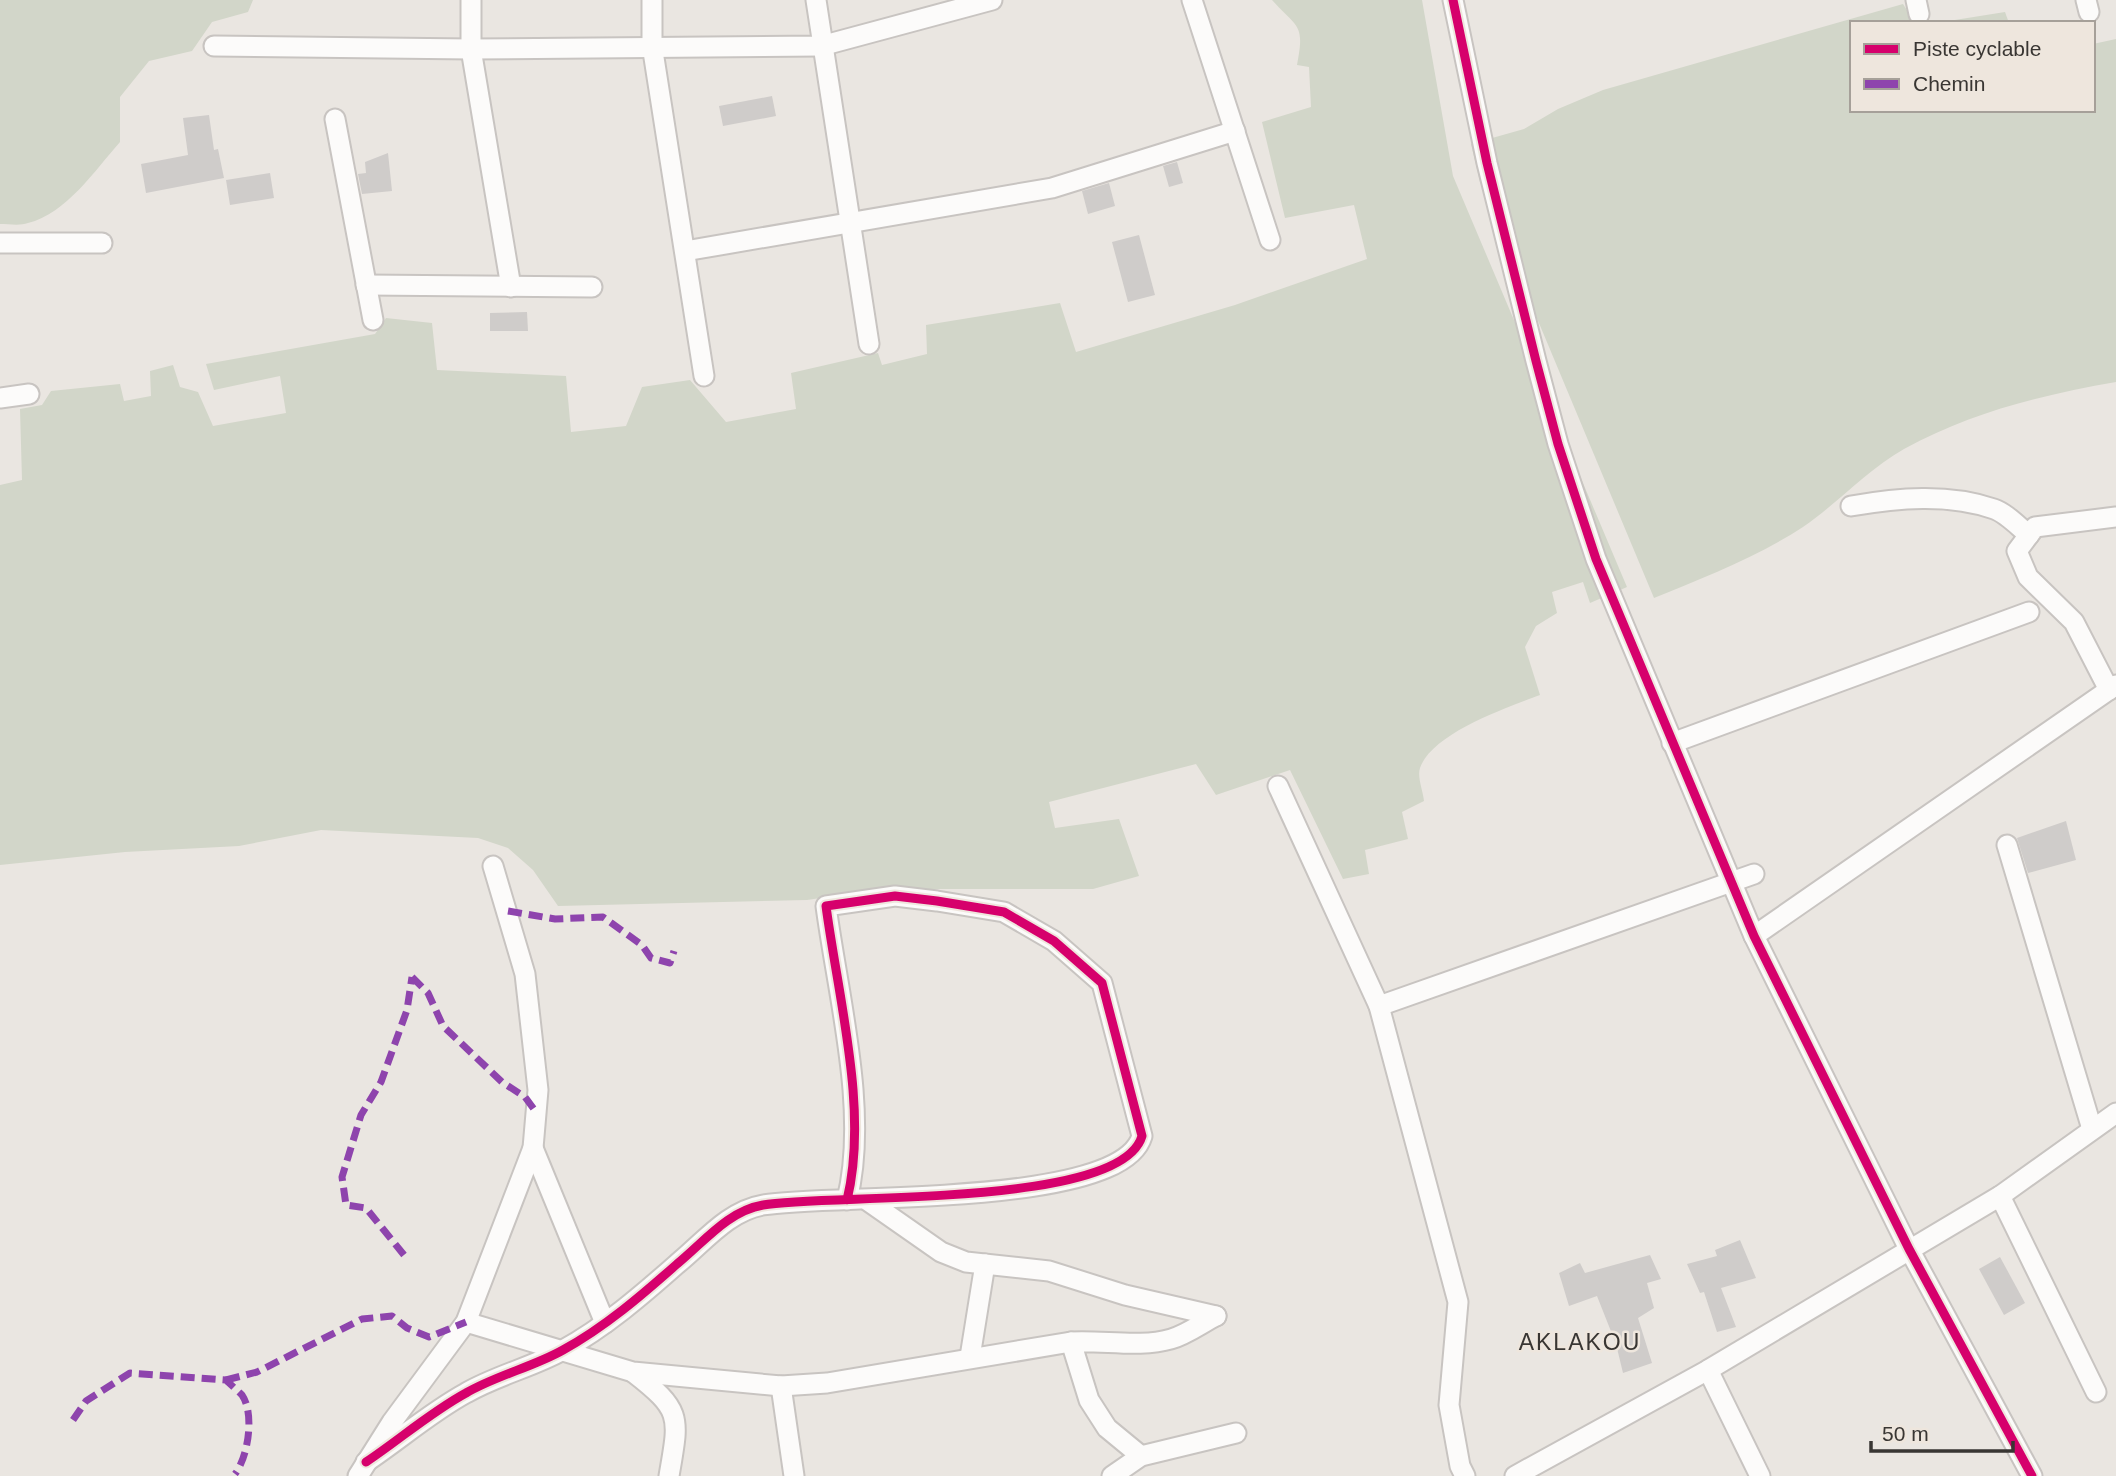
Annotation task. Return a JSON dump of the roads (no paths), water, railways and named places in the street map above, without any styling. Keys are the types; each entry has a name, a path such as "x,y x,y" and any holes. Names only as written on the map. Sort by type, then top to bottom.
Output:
{"street":[{"path":"471,0 471,49 510,287"},
{"path":"652,0 652,46 704,376"},
{"path":"816,0 869,344"},
{"path":"214,46 471,49 821,46 992,0"},
{"path":"1192,0 1270,240"},
{"path":"1453,0 1487,163 1558,444 1596,559 1754,936 1909,1249 2032,1476"},
{"path":"335,119 373,320"},
{"path":"685,251 1052,188 1235,131"},
{"path":"0,243 102,243"},
{"path":"366,285 592,287"},
{"path":"0,398 29,394"},
{"path":"1851,506 1902,497 1954,501 1996,509 2029,535"},
{"path":"1754,936 2112,688 2074,622 2028,577 2017,551 2035,527 2116,517"},
{"path":"1672,743 2029,612"},
{"path":"1278,786 1379,1006 1458,1302 1449,1405 1460,1466 1465,1476"},
{"path":"2007,845 2092,1129"},
{"path":"362,1469 391,1422 466,1322 533,1148 538,1090 525,974 493,866"},
{"path":"1379,1006 1754,874"},
{"path":"362,1469 466,1392 563,1351 605,1323 738,1211 799,1201 868,1201 1013,1189 1078,1179 1135,1152 1142,1136 1102,983 1054,942 1004,912 895,896 826,906 847,1044 856,1150 847,1200"},
{"path":"1515,1476 1708,1370 2000,1196 2116,1113"},
{"path":"533,1148 605,1323"},
{"path":"2000,1196 2096,1392"},
{"path":"466,1322 633,1372 781,1386 827,1383 1071,1342 1106,1340 1137,1343 1172,1339 1216,1316 1125,1295 1049,1271 966,1262 941,1252 868,1201"},
{"path":"970,1357 985,1264"},
{"path":"1071,1342 1089,1400 1107,1429 1141,1456"},
{"path":"1708,1370 1760,1476"},
{"path":"633,1372 664,1396 678,1424 669,1476"},
{"path":"781,1386 794,1476"},
{"path":"1112,1476 1141,1456 1236,1433"}],"district":[{"name":"AKLAKOU","path":"1580,1342"}]}
